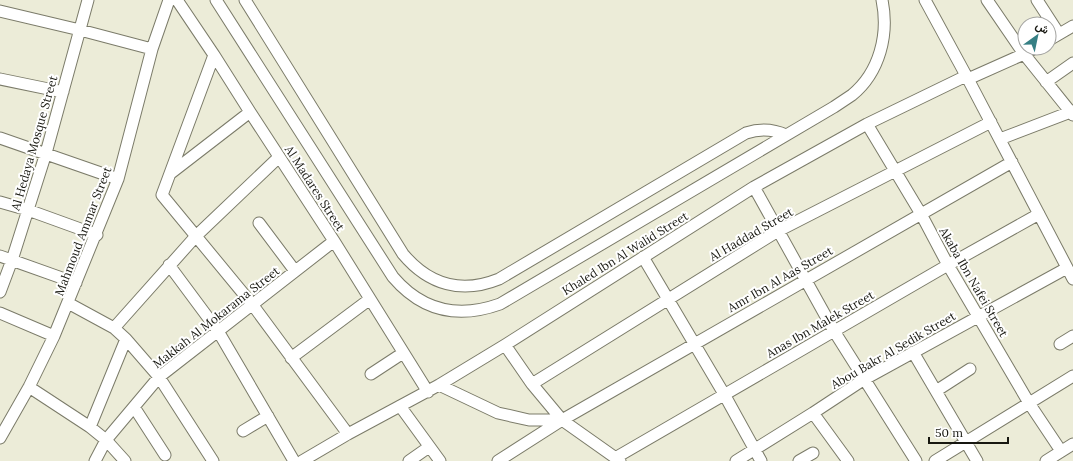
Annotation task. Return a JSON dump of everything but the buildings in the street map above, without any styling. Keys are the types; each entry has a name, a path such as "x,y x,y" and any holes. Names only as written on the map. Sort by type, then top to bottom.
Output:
{"street":[{"name":"Al Hedaya Mosque Street","path":"0,292 12,260 46,153 88,0"},
{"name":"Mahmoud Ammar Street","path":"0,438 29,387 54,336 118,180 152,49 169,0"},
{"name":"Al Madares Street","path":"177,0 334,241 428,392"},
{"path":"216,0 400,286 414,297 430,306 466,312 477,311 500,304 834,107 853,94 868,78 878,58 884,37 885,14 882,0"},
{"path":"246,0 403,254 410,263 422,273 437,281 447,284 458,286 479,285 499,279 746,133 766,129 786,135"},
{"path":"925,0 1073,279"},
{"path":"987,0 1017,44"},
{"path":"1036,0 1044,16"},
{"path":"0,11 152,49"},
{"path":"1057,35 1073,26"},
{"path":"214,55 162,195 252,304 348,434"},
{"name":"Khaled Ibn Al Walid Street","path":"302,461 348,434 428,392 505,345 754,187 867,124 967,77 1019,56"},
{"path":"1000,139 1072,113 1026,56"},
{"path":"1046,82 1073,63"},
{"path":"0,80 63,92"},
{"path":"170,174 250,112"},
{"name":"Al Haddad Street","path":"532,384 778,231 991,122"},
{"name":"Akaba Ibn Nafei Street","path":"867,124 921,214 948,265 1029,403 1055,457"},
{"path":"0,138 46,153 118,180"},
{"path":"114,328 196,236 279,157"},
{"name":"Amr Ibn Al Aas Street","path":"501,460 562,420 694,343 1012,162"},
{"path":"754,187 834,331 863,380 916,461"},
{"path":"0,202 28,210 96,235"},
{"name":"Anas Ibn Malek Street","path":"613,459 1039,214"},
{"path":"259,223 295,271"},
{"name":"Makkah Al Mokarama Street","path":"94,461 106,440 158,377 334,241"},
{"path":"0,256 76,283"},
{"path":"643,257 724,394 761,461"},
{"path":"169,265 218,331 294,461"},
{"name":"Abou Bakr Al Sedik Street","path":"736,461 863,380 1067,268"},
{"path":"291,358 370,299"},
{"path":"68,303 114,328 126,339 158,377 213,461"},
{"path":"0,313 54,336"},
{"path":"1060,344 1073,336"},
{"path":"90,427 126,339"},
{"path":"505,345 532,384 562,420 613,459"},
{"path":"913,352 977,461"},
{"path":"371,374 403,353"},
{"path":"936,391 970,369"},
{"path":"935,461 1073,376"},
{"path":"439,385 498,413 528,420 562,420"},
{"path":"29,387 90,427 106,440 125,461"},
{"path":"400,406 440,461"},
{"path":"134,407 165,455"},
{"path":"813,413 848,461"},
{"path":"243,431 268,416"},
{"path":"1055,457 1073,444"},
{"path":"409,461 429,447"},
{"path":"799,461 813,453"}]}
